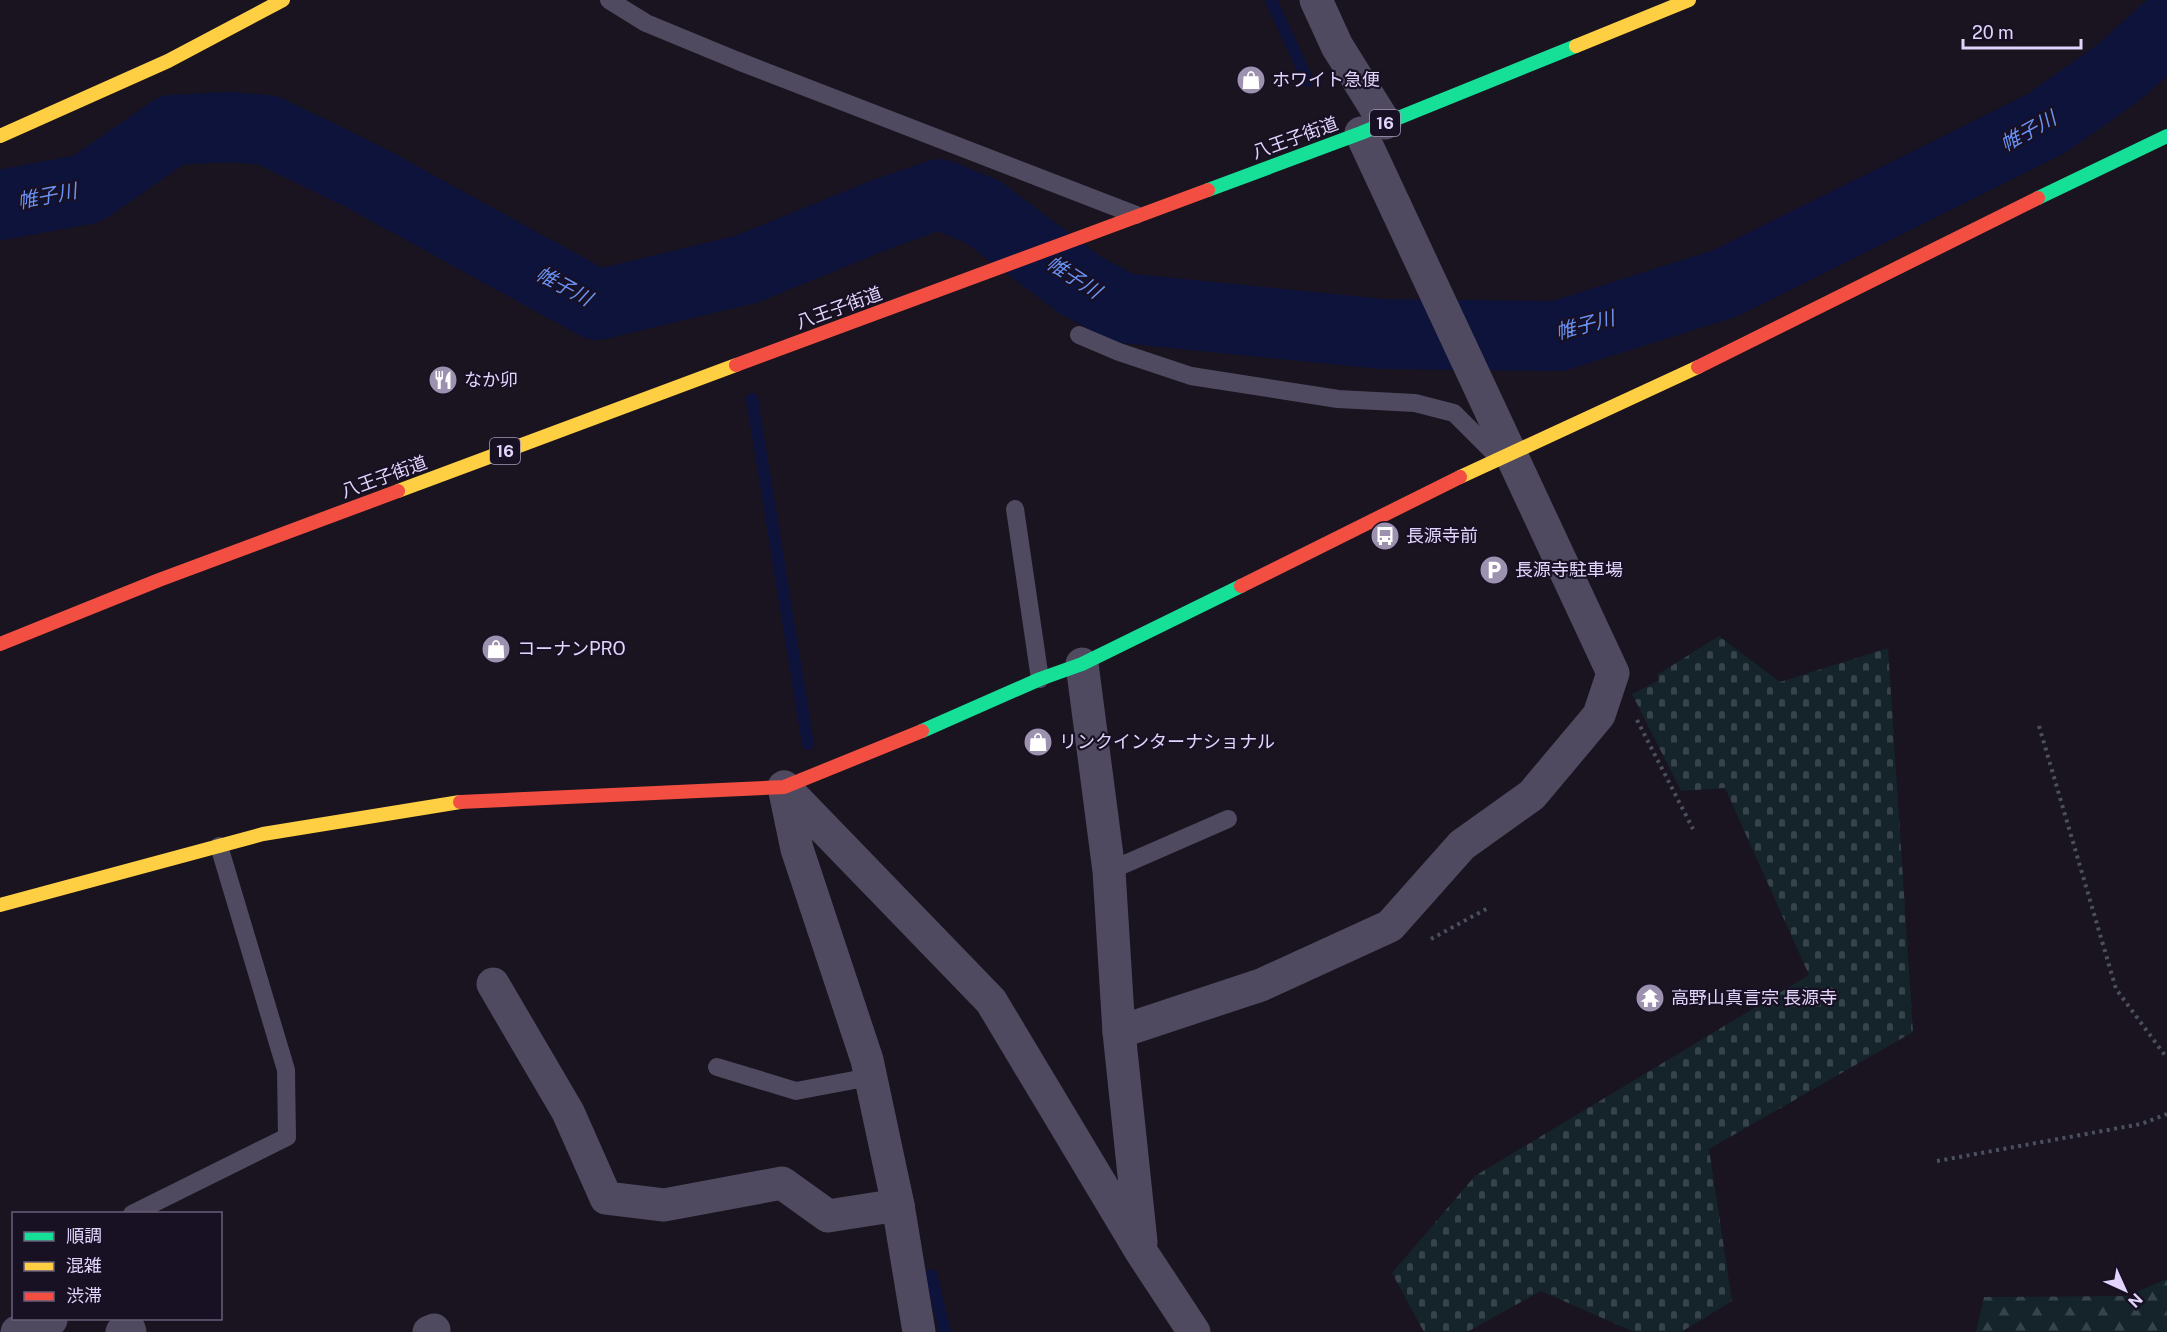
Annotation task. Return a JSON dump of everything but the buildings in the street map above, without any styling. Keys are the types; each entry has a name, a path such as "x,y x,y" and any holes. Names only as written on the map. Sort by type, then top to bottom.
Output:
{"main road":[{"path":"0,136 168,61 283,0"},
{"name":"八王子街道","path":"0,644 170,576 1373,128 1689,0"},
{"path":"0,905 263,834 444,803 784,787 868,754 1040,679 1082,664 1504,456 1642,395 1999,216 2167,136"}],"street":[{"path":"1119,1032 1261,985 1390,926 1462,845 1532,795 1599,715 1613,673 1504,456 1479,389 1443,311 1373,128 1316,0"},
{"path":"1082,664 1109,872 1119,1032 1142,1253"},
{"path":"784,787 797,849 870,1077 898,1205 919,1332"},
{"path":"784,787 991,1001 1142,1253 1194,1332"},
{"path":"493,984 568,1112 606,1198 664,1205 782,1183 828,1216 898,1205"},
{"path":"17,1332 54,1324"},
{"path":"122,1332 129,1329 130,1332"}],"lane":[{"path":"609,0 646,23 738,61 1138,216"},
{"path":"1079,335 1119,352 1191,376 1338,399 1415,403 1454,413 1504,456"},
{"path":"1015,509 1040,679"},
{"path":"1109,872 1228,819"},
{"path":"136,1212 287,1137 286,1071 219,846"},
{"path":"717,1067 796,1091 870,1077"}],"path":[{"path":"1636,718 1693,829"},
{"path":"2038,726 2116,989 2167,1058"},
{"path":"1466,920 1488,908"},
{"path":"1937,1161 2141,1124 2167,1114"}],"green space":[{"path":"1719,636 1780,682 1888,648 1913,1032 1709,1149 1732,1301 1681,1332 1634,1332 1541,1291 1467,1332 1424,1332 1392,1273 1475,1176 1809,975 1725,788 1681,791 1632,694 1659,680 1657,675"},
{"path":"2167,1279 2167,1332 1976,1332 1984,1297 2126,1296"}],"waterway":[{"path":"1271,0 1308,81"},
{"name":"帷子川","path":"0,205 87,189 172,130 227,127 267,130 364,177 597,305 747,269 882,214 939,194 983,212 1080,285 1123,308 1382,334 1558,336 1726,283 2047,123 2118,73 2167,29"},
{"path":"1377,311 1382,334"},
{"path":"752,399 808,744"},
{"path":"931,1275 945,1332"}],"traffic: fast":[{"path":"1208,190 1361,133 1576,46"},
{"path":"2038,198 2167,136"},
{"path":"922,731 1040,679 1082,664 1241,586"}],"traffic: slow":[{"path":"0,136 168,61 283,0"},
{"path":"1576,46 1689,0"},
{"path":"398,491 736,365"},
{"path":"1460,477 1698,367"},
{"path":"0,905 263,834 460,802"}],"traffic: jam":[{"path":"736,365 1208,190"},
{"path":"1698,367 2038,198"},
{"path":"1241,586 1460,477"},
{"path":"0,644 159,580 398,491"},
{"path":"460,802 784,787 922,731"}],"place":[{"name":"ホワイト急便","path":"1251,80"},
{"name":"なか卯","path":"443,380"},
{"name":"長源寺前","path":"1385,536"},
{"name":"長源寺駐車場","path":"1494,570"},
{"name":"コーナンPRO","path":"496,649"},
{"name":"リンクインターナショナル","path":"1038,742"},
{"name":"高野山真言宗 長源寺","path":"1650,998"}]}
